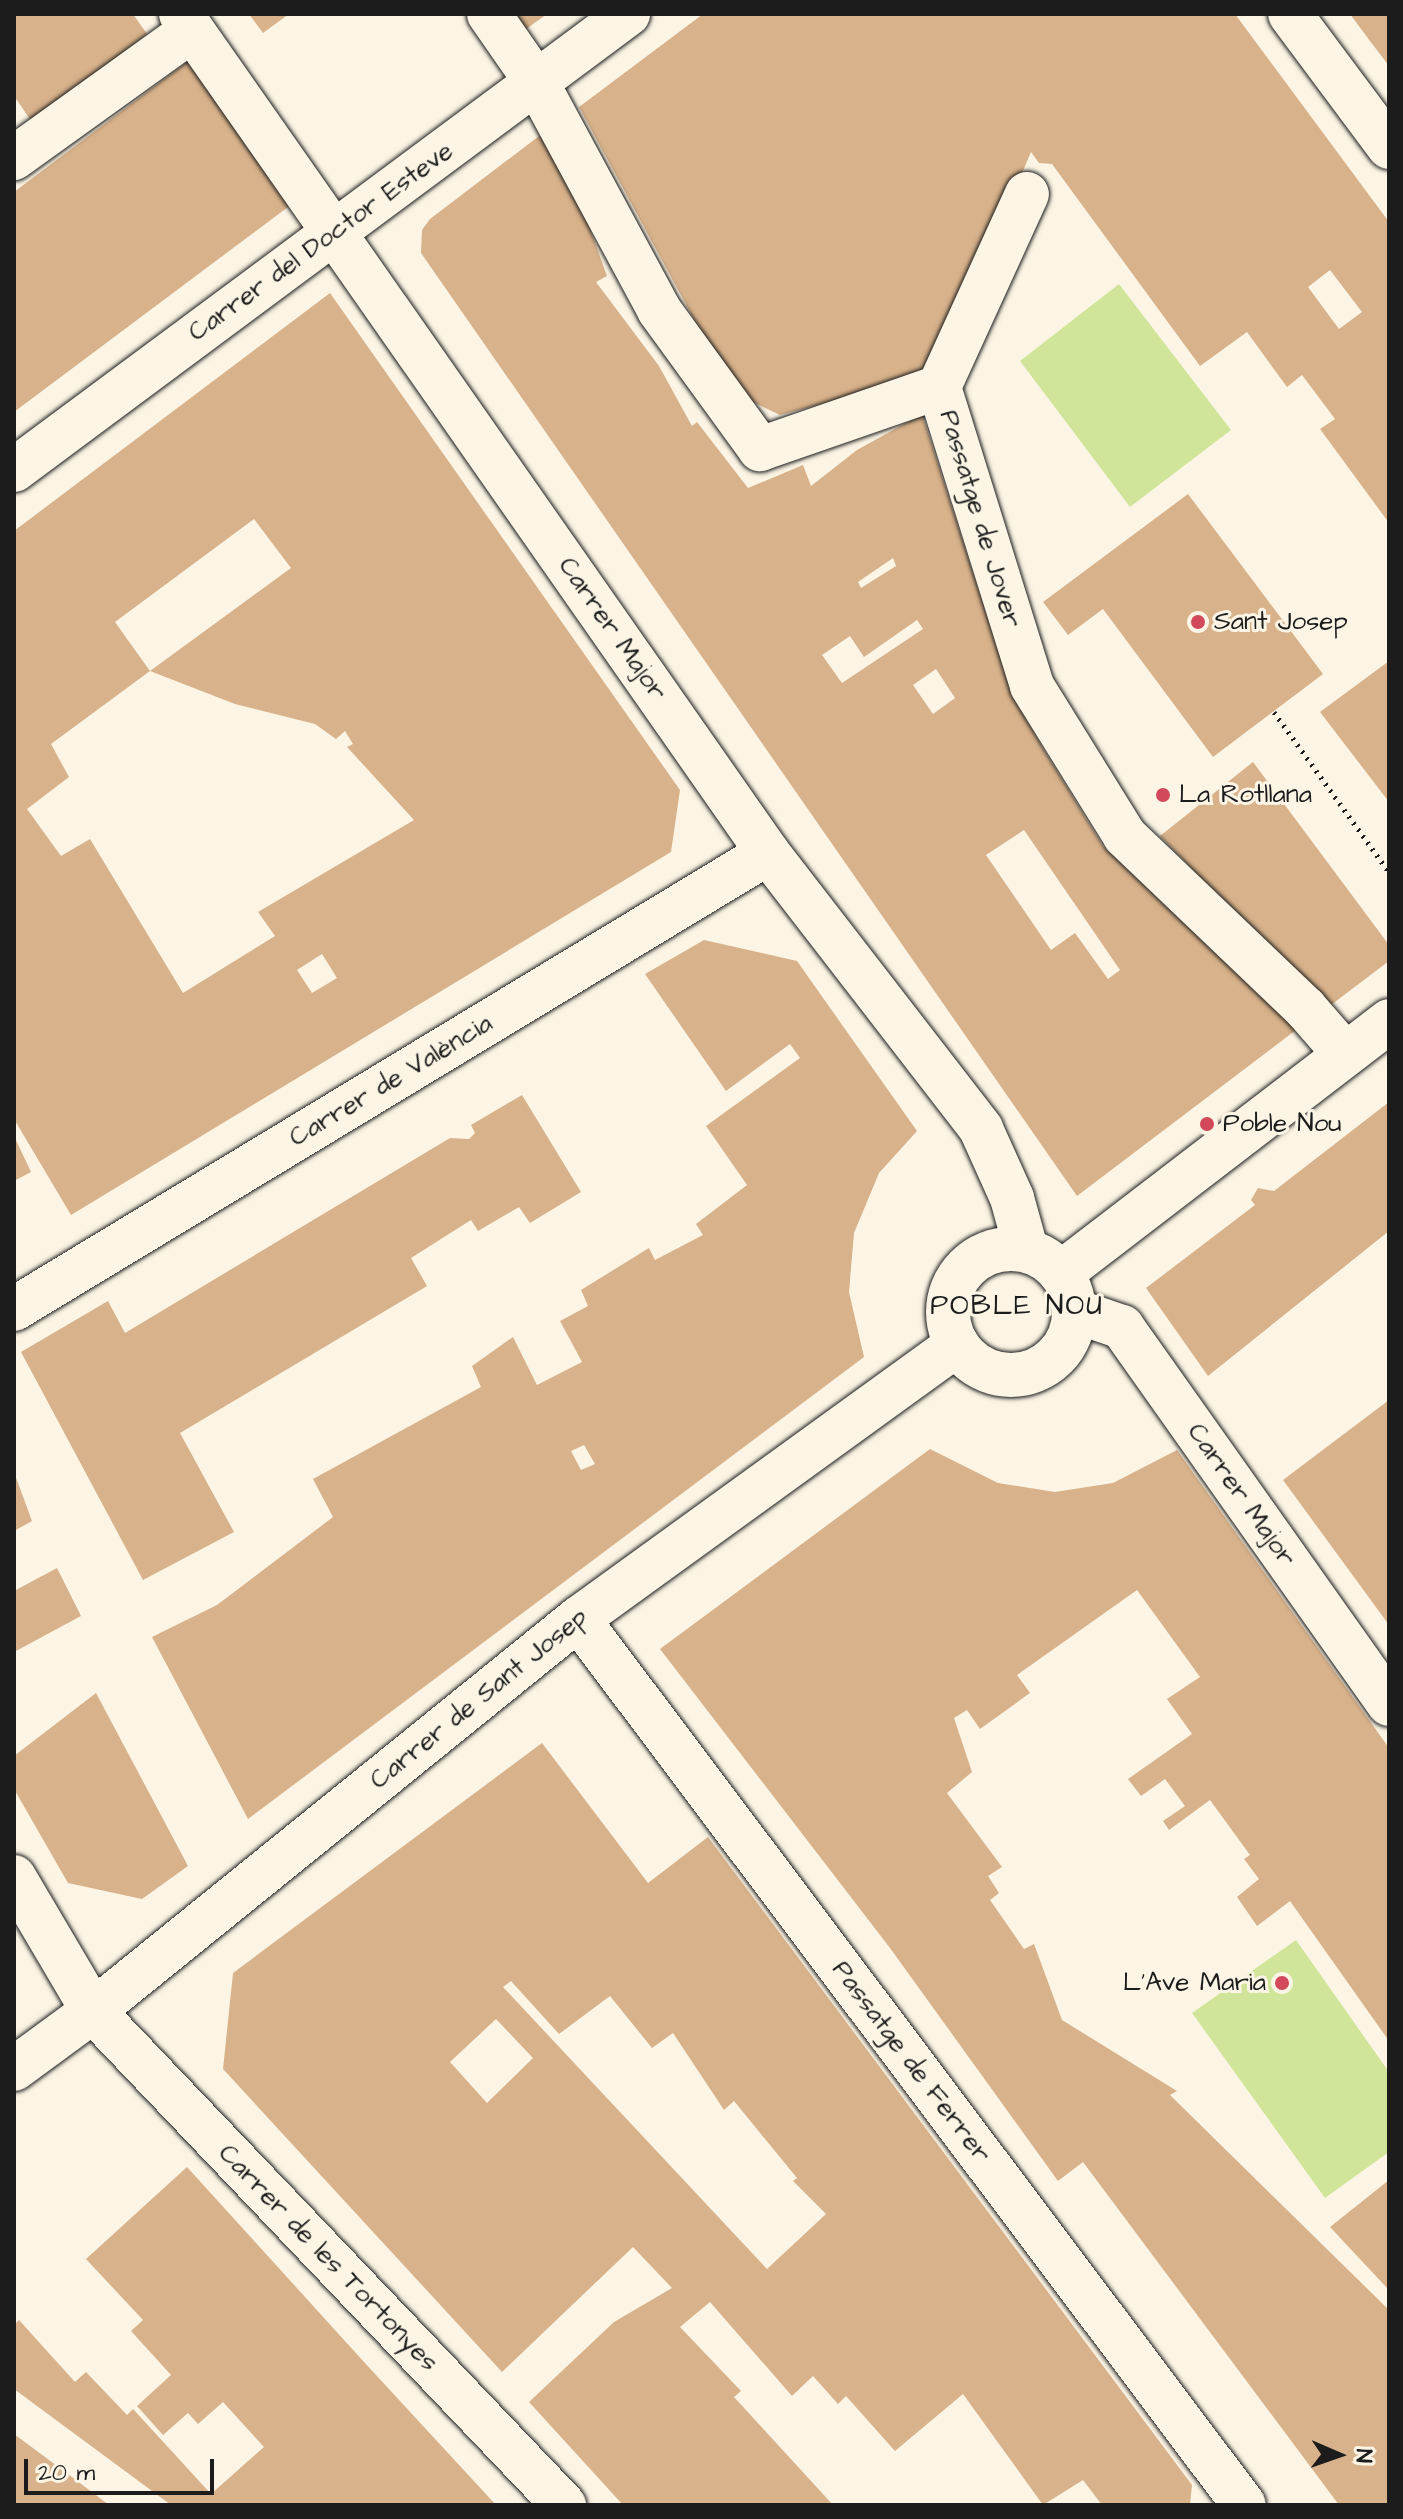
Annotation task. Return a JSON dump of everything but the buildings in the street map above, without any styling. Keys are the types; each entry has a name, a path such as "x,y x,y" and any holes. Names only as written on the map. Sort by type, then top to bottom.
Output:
{"street":[{"path":"489,14 537,83"},
{"name":"Carrer del Doctor Esteve","path":"14,470 628,14"},
{"path":"1290,14 1389,147"},
{"path":"14,158 186,22"},
{"name":"Carrer Major","path":"186,22 768,853 981,1129 1012,1198 1054,1278 1122,1327 1389,1704"},
{"name":"Passatge de Jover","path":"537,83 659,310 760,449 939,387 1032,686 1125,836 1305,1008 1345,1054"},
{"path":"939,387 1027,194"},
{"name":"Carrer de València","path":"14,1309 768,853"},
{"path":"1054,1278 1389,1021"},
{"path":"985,1254 1054,1278 1063,1350 1029,1373 988,1372 957,1345 948,1304 966,1266 985,1254"},
{"name":"Carrer de Sant Josep","path":"14,2069 93,2011 578,1619 957,1345"},
{"name":"Passatge de Ferrer","path":"578,1619 1244,2505"},
{"name":"Carrer de les Tortonyes","path":"14,1877 93,2011 564,2505"}],"path":[{"path":"1274,712 1389,872"}],"green space":[{"path":"1119,284 1231,430 1130,507 1020,361"},
{"path":"1296,1940 1389,2072 1389,2152 1325,2198 1192,2013"}],"place":[{"name":"Sant Josep","path":"1198,622"},
{"name":"La Rotllana","path":"1163,795"},
{"name":"Poble Nou","path":"1207,1124"},
{"name":"L'Ave Maria","path":"1282,1983"}],"district":[{"name":"POBLE NOU","path":"1017,1306"}]}
